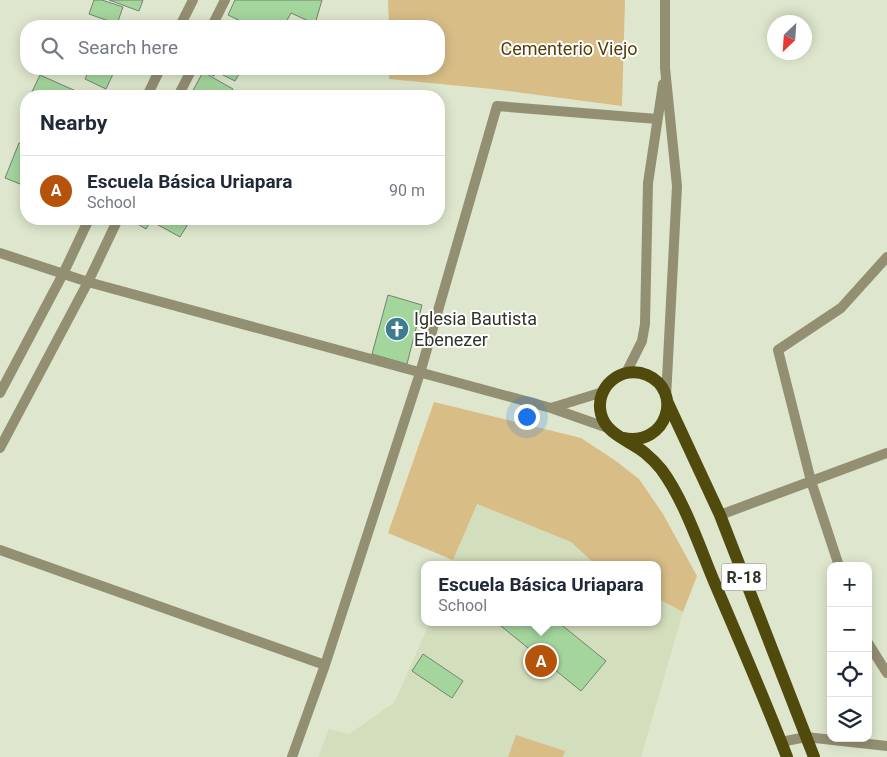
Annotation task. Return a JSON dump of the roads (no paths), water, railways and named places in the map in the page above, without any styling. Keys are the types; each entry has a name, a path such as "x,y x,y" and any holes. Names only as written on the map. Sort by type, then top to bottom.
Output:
{"main road":[{"name":"R-18","path":"626,373 633,372 648,376 660,385 720,515 814,757"},
{"path":"608,428 601,414 600,399 612,380 626,373"},
{"path":"623,438 640,439 656,431 666,416 666,399"},
{"name":"R-18","path":"608,428 645,453 661,470 684,509 787,757"}],"street":[{"path":"183,20 193,0"},
{"path":"215,20 225,0"},
{"path":"665,0 665,68 677,186 666,399"},
{"path":"626,373 642,341 645,324 648,183 665,68"},
{"path":"150,90 157,75"},
{"path":"181,90 189,75"},
{"path":"292,757 325,665 420,372 498,106 657,120"},
{"path":"0,393 63,274 86,225"},
{"path":"0,448 88,282 115,225"},
{"path":"0,253 88,282 551,408 608,428"},
{"path":"838,562 811,481 778,350 841,308 887,257"},
{"path":"551,408 603,392"},
{"path":"720,515 887,453"},
{"path":"0,550 325,665"},
{"path":"872,649 887,673"},
{"path":"782,742 806,737 883,746 884,757"}],"place":[{"name":"Iglesia Bautista Ebenezer","path":"397,329"},
{"name":"Escuela Básica Uriapara","path":"541,661"}],"park label":[{"name":"Cementerio Viejo","path":"569,49"}]}
